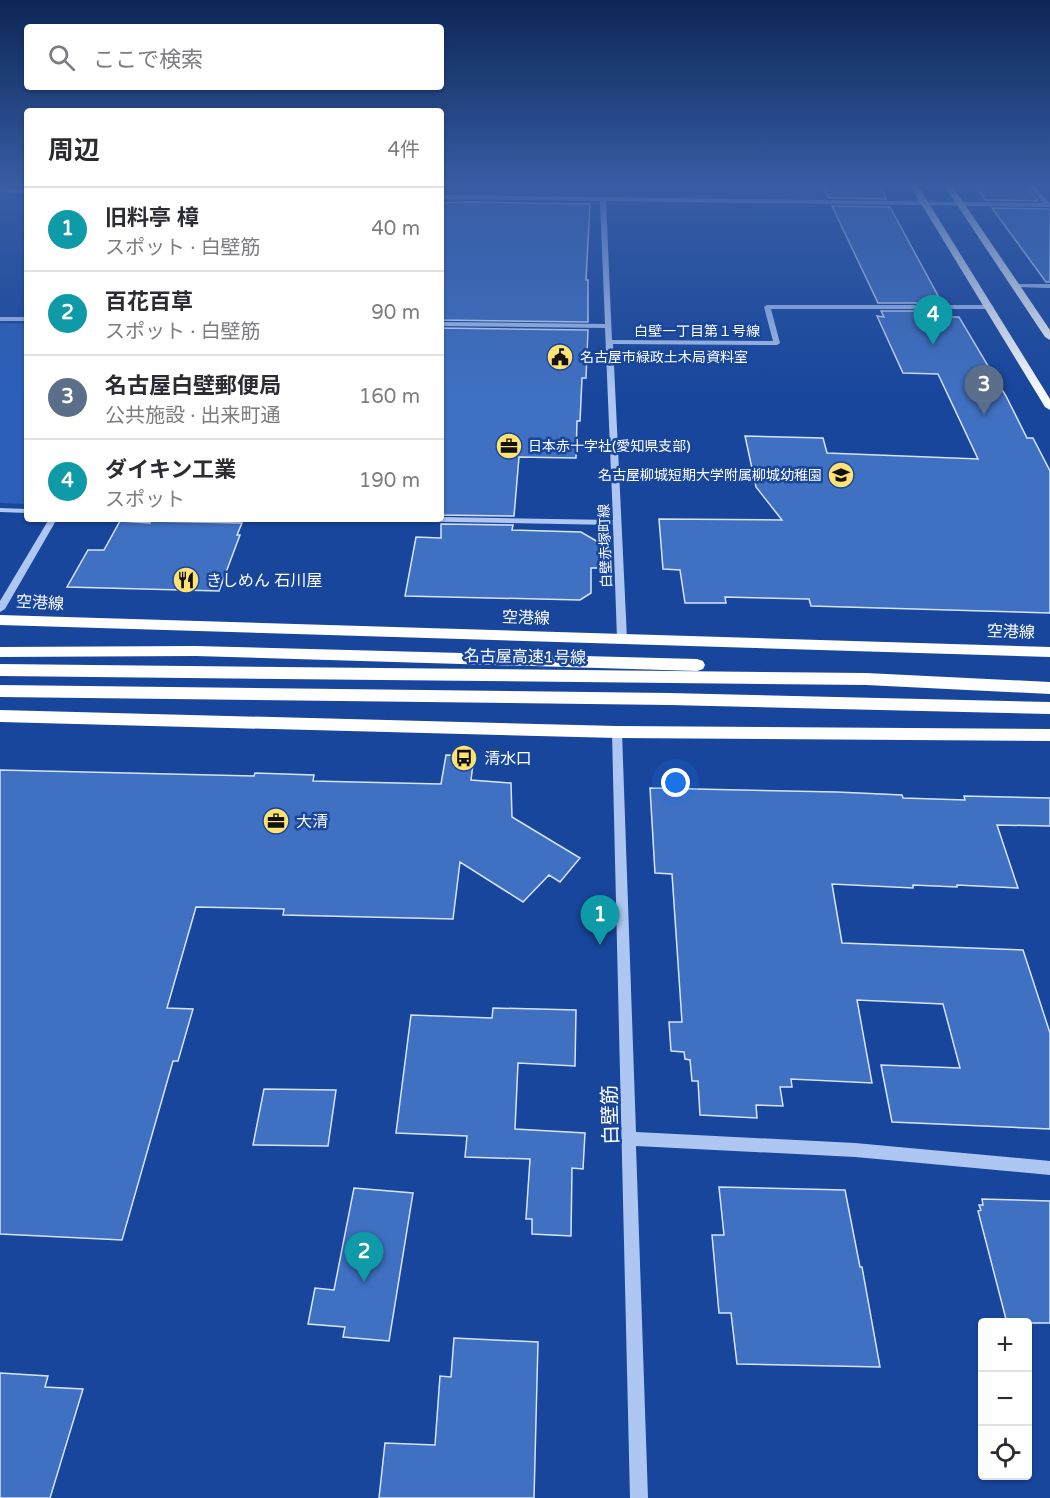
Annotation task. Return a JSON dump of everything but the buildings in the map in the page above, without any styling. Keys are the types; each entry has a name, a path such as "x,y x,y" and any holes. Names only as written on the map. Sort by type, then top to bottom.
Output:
{"highway":[{"name":"空港線","path":"0,620 1050,652"},
{"path":"0,652 195,651 525,659 838,671 866,679"},
{"name":"名古屋高速1号線","path":"0,670 866,679 1050,687"},
{"path":"0,691 669,699 1050,708"},
{"path":"0,716 617,732 1050,735"}],"main road":[{"path":"957,254 1050,407"},
{"path":"993,254 1050,337"}],"street":[{"name":"白壁赤塚町線","path":"605,254 622,639"},
{"path":"1015,286 1050,286"},
{"name":"白壁一丁目第１号線","path":"608,342 777,343 767,308 991,307"},
{"path":"0,319 24,319"},
{"path":"444,324 607,326"},
{"path":"0,510 24,511"},
{"path":"444,520 618,523"},
{"path":"0,609 51,522"},
{"name":"白壁筋","path":"617,732 639,1498"},
{"path":"630,1138 855,1150 1050,1168"}],"shaded area":[{"path":"0,323 24,324 24,504 0,503"}],"place":[{"name":"ダイキン工業","path":"933,345"},
{"name":"名古屋市緑政土木局資料室","path":"560,357"},
{"name":"名古屋白壁郵便局","path":"984,415"},
{"name":"日本赤十字社(愛知県支部)","path":"509,446"},
{"name":"名古屋柳城短期大学附属柳城幼稚園","path":"841,475"},
{"name":"きしめん 石川屋","path":"186,580"},
{"name":"清水口","path":"464,758"},
{"name":"大清","path":"276,821"},
{"name":"旧料亭 樟","path":"600,945"},
{"name":"百花百草","path":"364,1282"}]}
